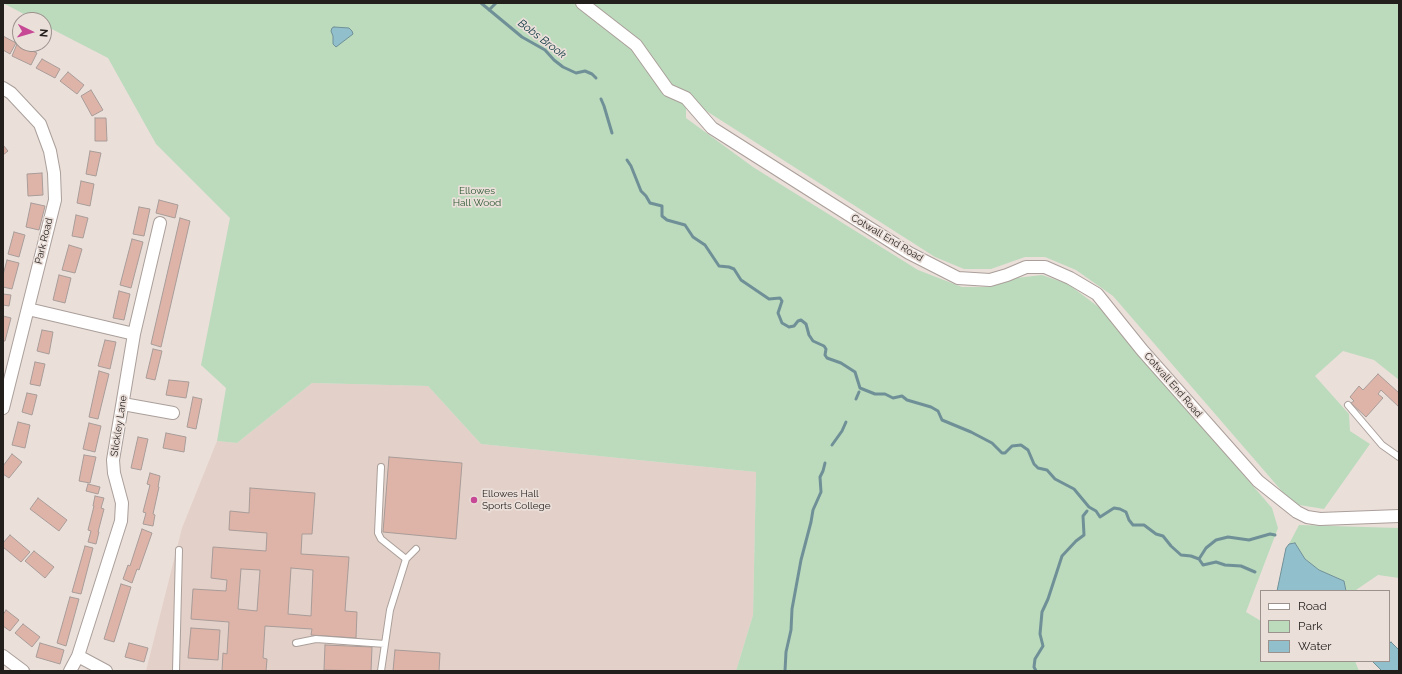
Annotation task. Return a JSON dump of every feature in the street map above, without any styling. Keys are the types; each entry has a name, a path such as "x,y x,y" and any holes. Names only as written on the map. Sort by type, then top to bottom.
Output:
{"street":[{"name":"Cotwall End Road","path":"582,3 636,45 668,90 686,98 712,128 909,253 958,278 990,280 1026,267 1045,267 1070,278 1097,294 1142,350 1258,482 1297,512 1307,517 1320,519 1399,516"},
{"name":"Park Road","path":"3,408 54,200 54,173 50,151 40,124 6,94"},
{"name":"Stickley Lane","path":"70,671 78,656 121,520 122,503 114,473 113,460 134,334 160,223"},
{"path":"28,309 134,334"},
{"path":"123,404 173,413"},
{"path":"3,656 22,671"},
{"path":"78,656 106,671"}],"lane":[{"path":"1348,405 1382,445 1399,457"},
{"path":"381,467 378,533 381,539 406,559"},
{"path":"381,671 390,610 406,559 416,549"},
{"path":"176,671 179,550"},
{"path":"296,643 316,639 385,644"}],"shaded area":[{"name":"Ellowes Hall Sports College","path":"312,383 428,386 481,444 756,472 753,615 736,671 146,671 182,528 217,441 237,443"}],"green space":[{"name":"Ellowes Hall Wood","path":"3,3 1399,3 1399,380 1374,360 1343,351 1315,376 1349,414 1350,431 1370,444 1324,509 1293,504 1113,296 1076,270 1045,257 1025,257 991,269 964,269 935,257 686,98 686,118 753,167 918,270 962,287 990,287 1016,278 1042,275 1068,284 1100,308 1272,508 1278,528 1246,612 1260,620 1260,662 1355,662 1359,671 736,671 753,615 756,472 481,444 428,386 312,383 237,443 217,441 226,388 201,365 230,218 156,144 108,58 52,29 52,12 20,12"},
{"path":"1299,525 1399,528 1399,578 1378,575 1356,590 1346,590 1344,581 1319,570 1305,559 1295,543 1289,544"}],"water":[{"path":"334,27 349,28 353,34 336,47 333,44 333,36 331,31"},
{"path":"1295,543 1305,559 1319,570 1344,581 1346,590 1277,590 1286,548 1289,544"},
{"path":"1391,642 1399,650 1399,671 1382,671 1373,662 1390,662"}],"building":[{"path":"3,36 12,41 12,50 10,54 3,50"},
{"path":"14,52 37,53 31,65 12,56"},
{"path":"42,59 60,69 55,78 36,68"},
{"path":"68,72 84,85 77,94 60,81"},
{"path":"91,90 103,110 92,116 81,96"},
{"path":"95,118 106,118 107,141 95,141"},
{"path":"3,145 8,151 3,155"},
{"path":"90,151 101,153 96,176 86,174"},
{"path":"42,173 43,195 28,196 27,174"},
{"path":"81,181 94,184 90,206 77,203"},
{"path":"159,200 178,205 175,218 156,213"},
{"path":"31,203 45,206 39,230 26,227"},
{"path":"139,207 150,209 144,236 133,234"},
{"path":"76,215 88,218 83,238 72,236"},
{"path":"180,218 190,221 161,347 151,344"},
{"path":"14,232 25,235 19,257 8,254"},
{"path":"132,239 143,242 131,288 120,285"},
{"path":"69,245 82,249 75,273 62,270"},
{"path":"7,260 19,263 12,289 3,287 3,275"},
{"path":"59,275 71,278 65,303 53,300"},
{"path":"119,291 130,294 124,320 113,318"},
{"path":"3,294 11,295 9,306 3,305"},
{"path":"3,316 11,318 5,341 3,341"},
{"path":"42,330 53,332 49,354 37,351"},
{"path":"105,340 116,342 110,369 98,366"},
{"path":"153,349 162,351 155,380 146,378"},
{"path":"35,362 45,364 40,386 30,384"},
{"path":"99,371 109,374 98,419 89,417"},
{"path":"1378,374 1399,393 1399,407 1381,390 1378,394 1383,398 1366,417 1351,403 1354,401 1350,397 1359,386 1363,390"},
{"path":"169,380 189,382 186,398 166,395"},
{"path":"27,393 37,395 32,415 22,412"},
{"path":"193,397 202,399 196,429 187,427"},
{"path":"18,422 30,425 25,448 12,445"},
{"path":"89,423 101,426 95,452 83,449"},
{"path":"166,433 186,437 184,452 163,448"},
{"path":"138,437 148,439 141,470 131,468"},
{"path":"12,454 22,462 9,478 3,474 3,466"},
{"path":"84,455 96,457 90,483 79,481"},
{"path":"389,457 462,463 456,539 383,532"},
{"path":"150,473 160,476 153,514 155,515 153,526 143,524 146,513 143,512 150,485 147,484"},
{"path":"88,484 100,487 98,494 86,491"},
{"path":"250,488 315,493 312,534 302,534 301,554 349,557 345,611 357,612 356,638 311,635 312,629 265,626 263,658 267,659 266,671 222,671 223,653 227,654 229,622 191,619 193,589 226,591 227,580 211,578 213,547 266,551 267,533 229,530 230,511 249,513","holes":["291,568 313,570 311,616 288,614","241,569 260,570 257,611 238,609"]},
{"path":"95,496 104,498 101,508 104,509 96,544 88,542 91,531 88,530"},
{"path":"38,498 67,520 59,531 30,509"},
{"path":"142,529 152,533 139,570 137,569 132,583 123,579 128,565 130,566"},
{"path":"10,535 30,552 21,562 3,547 3,543"},
{"path":"85,546 93,548 81,594 72,592"},
{"path":"34,551 54,567 45,578 25,561"},
{"path":"121,584 131,587 114,642 104,639"},
{"path":"70,597 79,599 66,646 57,643"},
{"path":"6,610 19,620 10,631 3,626 3,615"},
{"path":"23,624 40,637 32,647 15,633"},
{"path":"191,628 220,630 218,660 188,658"},
{"path":"40,643 64,650 60,664 36,657"},
{"path":"129,643 148,648 144,662 125,657"},
{"path":"325,645 372,647 371,671 324,670"},
{"path":"395,650 440,653 439,671 393,671"}],"waterway":[{"name":"Bobs Brook","path":"481,3 522,37 545,50 563,67 576,73 585,71 592,74 596,78"},
{"path":"489,10 496,3"},
{"name":"Bobs Brook","path":"601,99 612,133"},
{"name":"Bobs Brook","path":"627,160 641,191 650,203 662,206 662,216 667,220 685,225 693,237 705,245 719,266 734,269 741,280 769,299 780,298 782,301 778,313 782,323 789,327 794,326 801,320 806,324 809,335 813,341 824,346 826,349 825,355 827,358 841,363 855,372 860,388 875,394 885,394 893,398 902,396 907,400 931,407 938,411 942,420 971,432 992,443 1002,453 1005,453 1012,446 1021,445 1028,450 1034,464 1038,468 1047,470 1055,479 1074,489 1089,507 1096,511 1100,517 1114,508 1120,509 1126,512 1133,525 1144,525 1156,534 1163,536 1181,555 1199,559"},
{"path":"856,399 859,392"},
{"path":"832,445 842,431 846,422"},
{"path":"785,671 786,652 791,630 792,609 801,560 813,510 821,492 820,477 825,463"},
{"path":"1036,671 1034,667 1035,659 1043,646 1040,634 1042,612 1048,599 1062,556 1084,535 1083,516 1087,511"},
{"path":"1199,559 1206,548 1216,540 1228,537 1249,540 1270,534 1275,535"},
{"path":"1199,559 1203,565 1216,562 1225,565 1241,566 1255,572"}],"place":[{"name":"Ellowes Hall Sports College","path":"474,500"}]}
